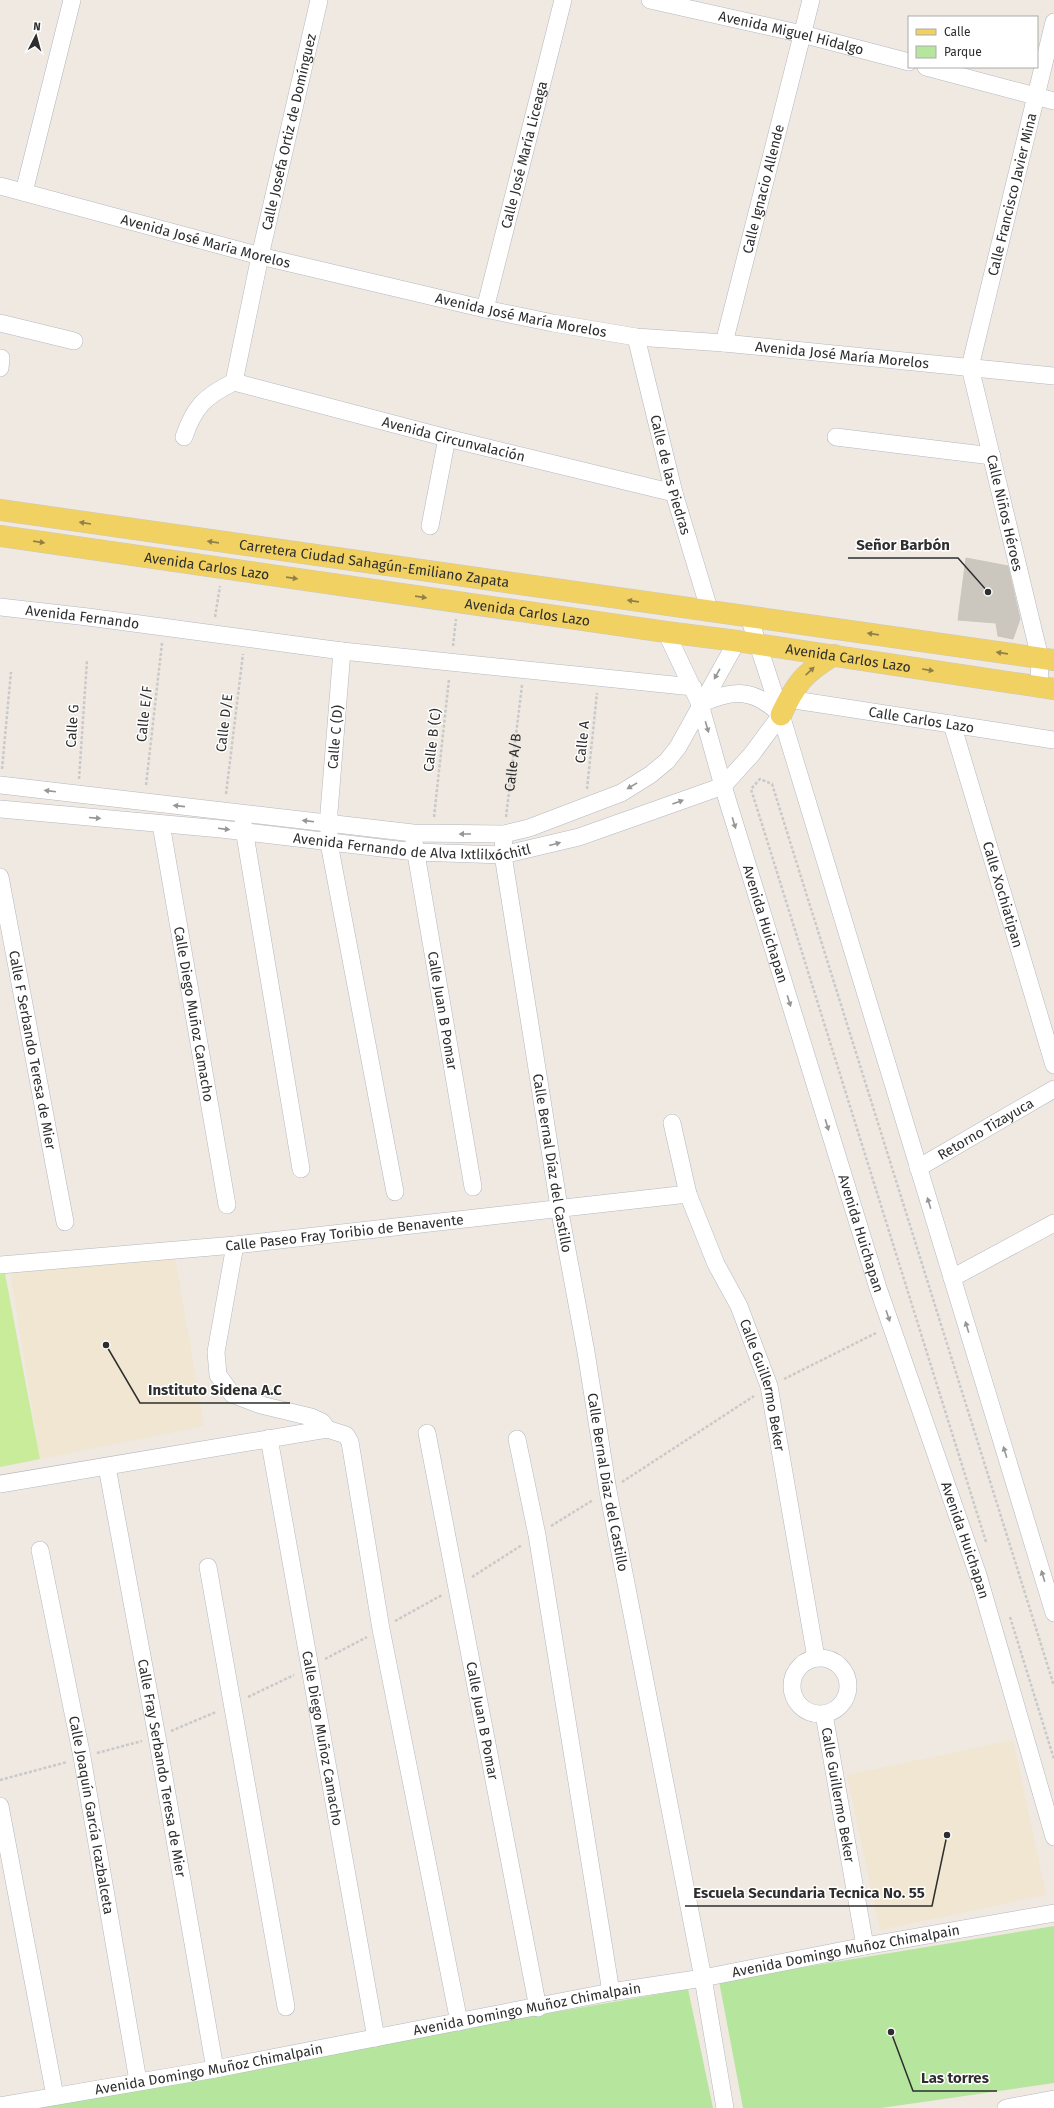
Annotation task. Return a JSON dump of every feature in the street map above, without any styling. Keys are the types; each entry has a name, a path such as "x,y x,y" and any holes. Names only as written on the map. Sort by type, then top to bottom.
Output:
{"main road":[{"name":"Carretera Ciudad Sahagún-Emiliano Zapata","path":"0,510 710,612 756,637"},
{"name":"Avenida Carlos Lazo","path":"0,536 669,639 737,640"},
{"name":"Avenida Carlos Lazo","path":"756,637 780,621 1047,659"},
{"name":"Avenida Carlos Lazo","path":"756,637 834,655 1046,688"},
{"path":"737,640 756,637"},
{"path":"781,700 812,668 834,655"}],"street":[{"path":"24,192 72,0"},
{"name":"Calle Josefa Ortiz de Domínguez","path":"234,382 260,256 319,0"},
{"name":"Calle José María Liceaga","path":"486,309 563,0"},
{"name":"Avenida Miguel Hidalgo","path":"650,0 802,34 908,62"},
{"name":"Calle Ignacio Allende","path":"724,343 810,0"},
{"name":"Calle Francisco Javier Mina","path":"970,367 1054,22"},
{"path":"930,68 1054,102"},
{"name":"Avenida José María Morelos","path":"0,186 260,256 486,309 636,337 724,343 1054,376"},
{"path":"0,323 74,341"},
{"name":"Calle de las Piedras","path":"636,337 674,493 710,612"},
{"name":"Calle Niños Héroes","path":"970,367 992,456 1047,659 1046,688"},
{"path":"184,438 195,409 218,390 234,382"},
{"name":"Avenida Circunvalación","path":"234,382 447,438 674,493"},
{"path":"836,437 992,456"},
{"path":"430,526 447,438"},
{"name":"Avenida Fernando","path":"0,607 342,651 598,678 691,682"},
{"path":"756,637 781,700 918,1168 1054,1613"},
{"name":"Avenida Huichapan","path":"669,639 691,682 700,704 723,786 878,1288 978,1575 1054,1837"},
{"name":"Avenida Fernando de Alva Ixtlilxóchitl","path":"0,785 413,833 504,834 529,828 585,808 621,793 650,775 667,761 678,747 700,704 737,640"},
{"name":"Calle C (D)","path":"329,843 328,823 342,651"},
{"path":"700,704 722,694 740,693 757,697 772,706 781,700"},
{"name":"Avenida Fernando de Alva Ixtlilxóchitl","path":"0,809 245,832 415,852 503,855 579,837 723,786 752,754 781,700"},
{"name":"Calle Carlos Lazo","path":"781,700 1054,740"},
{"name":"Calle Xochiatipan","path":"952,724 1054,1065"},
{"path":"242,812 301,1169"},
{"name":"Calle Diego Muñoz Camacho","path":"162,824 227,1204"},
{"name":"Calle Juan B Pomar","path":"413,833 415,852 474,1187"},
{"path":"503,855 504,834"},
{"path":"329,843 395,1192"},
{"name":"Calle Bernal Díaz del Castillo","path":"503,855 559,1207 586,1352 608,1491 703,1978 725,2108"},
{"name":"Calle F Serbando Teresa de Mier","path":"0,877 65,1222"},
{"name":"Retorno Tizayuca","path":"918,1168 1054,1089"},
{"name":"Calle Guillermo Beker","path":"672,1123 688,1194 716,1264 739,1306 769,1386 816,1658"},
{"name":"Calle Paseo Fray Toribio de Benavente","path":"0,1265 235,1245 559,1207 688,1194"},
{"path":"952,1278 1054,1223"},
{"path":"235,1245 216,1352 218,1375 232,1394 261,1406 311,1417 322,1422 327,1429"},
{"path":"0,1484 327,1429 346,1435 350,1442 380,1629 459,2022"},
{"name":"Calle Juan B Pomar","path":"427,1433 538,2008"},
{"name":"Calle Diego Muñoz Camacho","path":"269,1438 376,2038"},
{"path":"518,1439 537,1535 611,1992"},
{"name":"Calle Fray Serbando Teresa de Mier","path":"107,1467 157,1737 215,2069"},
{"name":"Calle Joaquín García Icazbalceta","path":"40,1550 82,1757 138,2082"},
{"path":"208,1567 286,2007"},
{"path":"816,1658 827,1658 837,1664 844,1672 848,1682 848,1693 843,1703 834,1710 824,1714 813,1714 803,1709 795,1701 792,1690 792,1679 797,1669 805,1662 816,1658"},
{"name":"Calle Guillermo Beker","path":"824,1714 865,1946"},
{"path":"0,1806 55,2096"},
{"name":"Avenida Domingo Muñoz Chimalpain","path":"0,2106 215,2069 538,2008 611,1992 703,1978 865,1946 1054,1913"},
{"path":"1006,2108 1037,2105 1054,2099"}],"path":[{"path":"216,613 218,598"},
{"name":"Calle E/F","path":"144,802 164,627"},
{"name":"Calle B (C)","path":"432,834 455,628"},
{"name":"Calle D/E","path":"223,810 245,638"},
{"name":"Calle G","path":"78,794 86,660"},
{"name":"Calle A/B","path":"504,834 524,670"},
{"path":"0,785 10,672"},
{"name":"Calle A","path":"585,808 598,678"},
{"path":"987,1546 751,789 760,779 772,784 1054,1686"},
{"path":"1009,1615 1054,1760"}],"shaded area":[{"path":"174,1251 204,1426 40,1459 9,1264"},
{"path":"1013,1740 1046,1895 880,1930 847,1775"}],"green space":[{"path":"0,1263 3,1263 40,1459 0,1467"},
{"path":"1054,1926 1054,2083 881,2108 743,2108 719,1981"},
{"path":"688,1989 713,2108 3,2108"}],"building":[{"path":"966,558 1008,566 1020,619 1013,639 998,636 996,623 958,620"}],"place":[{"name":"Señor Barbón","path":"988,592"},
{"name":"Instituto Sidena A.C","path":"106,1345"},
{"name":"Escuela Secundaria Tecnica No. 55","path":"947,1835"},
{"name":"Las torres","path":"891,2032"}]}
